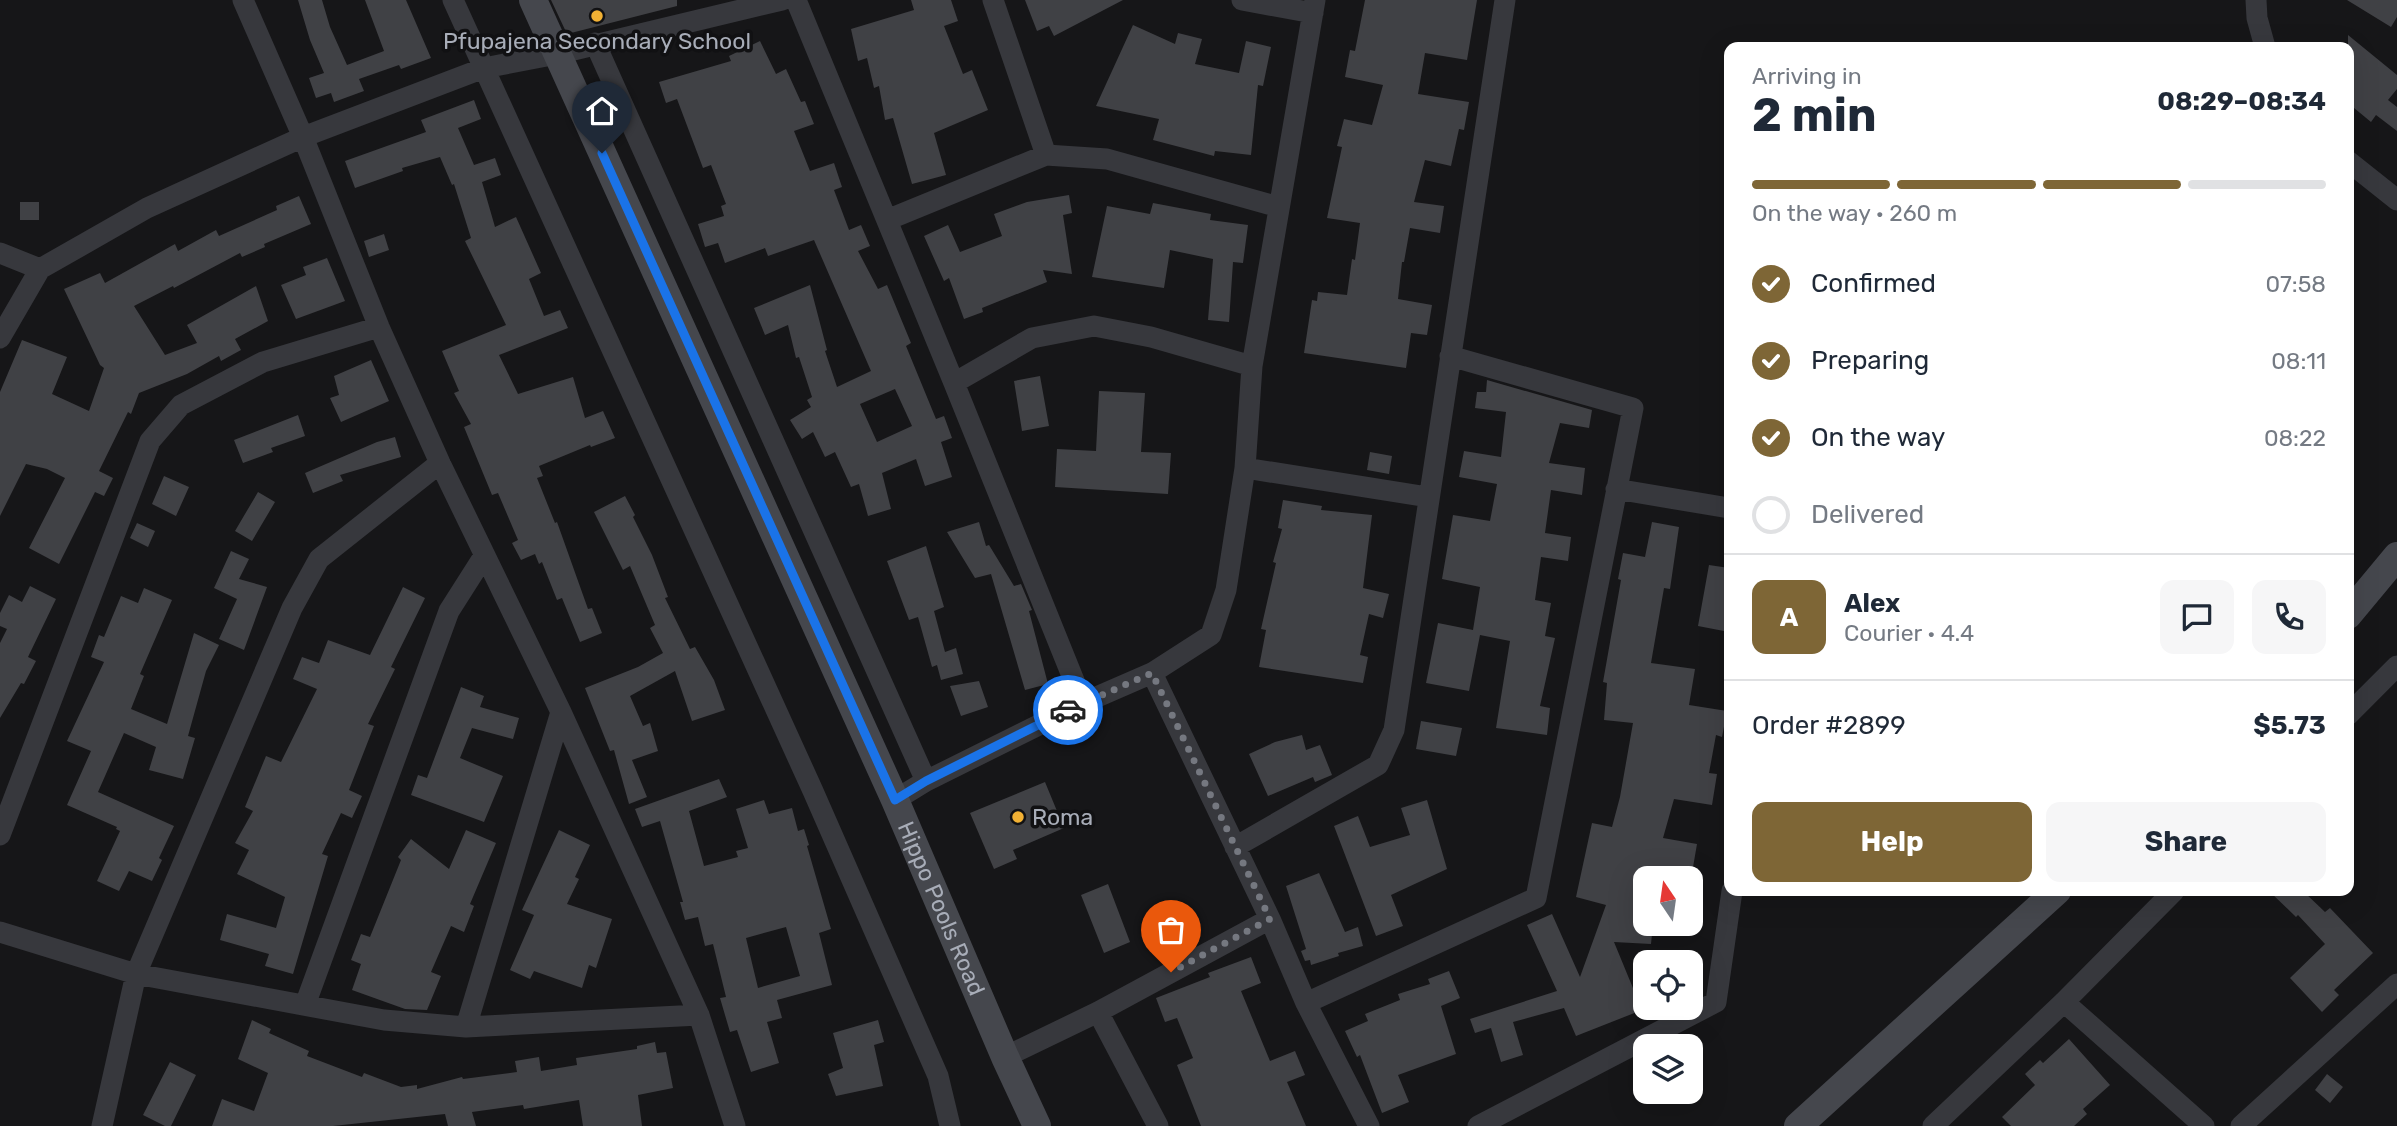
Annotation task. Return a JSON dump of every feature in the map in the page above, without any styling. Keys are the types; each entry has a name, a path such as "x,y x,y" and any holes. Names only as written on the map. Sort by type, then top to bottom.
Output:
{"street":[{"path":"243,0 303,137 379,327 440,463 561,712 699,1015 734,1126"},
{"path":"453,0 813,791 938,1076 950,1126"},
{"name":"Hippo Pools Road","path":"533,0 895,800 1037,1126"},
{"path":"0,338 40,269 147,208 303,137 484,68 557,54 782,0"},
{"path":"796,0 1083,703"},
{"path":"993,0 1046,155"},
{"path":"895,800 926,781 1083,703 1152,673 1211,635 1226,590 1245,468 1252,366 1314,7 1242,0"},
{"path":"1235,847 1378,765 1394,730 1505,0"},
{"path":"2256,0 2257,18 2264,42"},
{"path":"595,43 926,781"},
{"path":"887,220 1046,155 1107,159 1279,207"},
{"path":"2354,166 2397,200"},
{"path":"0,253 40,269"},
{"path":"954,383 1032,338 1094,326 1151,337 1252,366"},
{"path":"0,835 150,441 181,405 252,367 379,327"},
{"path":"1306,1003 1536,898 1633,408 1450,356"},
{"path":"102,1126 136,974 292,608 319,559 440,463"},
{"path":"1245,468 1428,497"},
{"path":"1616,489 1724,507"},
{"path":"305,1004 449,611 484,556"},
{"path":"2354,608 2397,556"},
{"path":"2354,709 2397,666"},
{"path":"1152,673 1270,919 1306,1003 1369,1126"},
{"path":"466,1027 561,712"},
{"path":"1478,1126 1716,1002 1731,896"},
{"path":"1797,1126 2051,896"},
{"path":"1933,1126 2064,1002 2169,896"},
{"path":"1005,1057 1098,1012 1270,919"},
{"path":"0,932 136,974 384,1020 466,1027 699,1015"},
{"path":"2241,1126 2397,984"},
{"path":"2064,1002 2204,1126"},
{"path":"1098,1012 1158,1126"}],"building":[{"path":"298,0 322,0 330,27 347,65 384,51 365,0 406,0 431,58 401,69 399,65 359,79 364,91 334,102 331,93 316,98 309,78 324,73 310,40"},
{"name":"Pfupajena Secondary School","path":"551,0 677,0 677,6 567,34"},
{"path":"911,0 951,0 958,21 944,26 963,74 972,70 988,110 934,133 946,175 912,184 893,118 885,120 879,86 874,88 867,58 858,61 851,29 914,10"},
{"path":"1025,0 1123,0 1054,36 1049,26 1037,31"},
{"path":"1365,0 1477,0 1467,60 1425,53 1418,94 1469,102 1464,130 1459,129 1451,166 1425,160 1414,202 1444,206 1440,233 1410,228 1402,262 1398,299 1432,305 1427,335 1411,333 1406,368 1304,353 1312,300 1317,301 1318,292 1347,295 1352,259 1355,260 1360,223 1327,218 1342,147 1337,146 1344,119 1372,125 1383,85 1345,77 1350,50 1355,51"},
{"path":"2347,0 2397,0 2397,17 2391,27"},
{"path":"1133,25 1175,44 1178,33 1202,39 1195,64 1239,73 1246,41 1271,47 1263,86 1258,85 1251,155 1215,151 1214,156 1153,140 1159,119 1096,106"},
{"path":"2348,35 2397,75 2397,89 2388,100 2397,107 2397,131 2376,115 2371,122 2354,108 2354,42 2348,42"},
{"path":"760,41 776,74 786,69 801,102 805,101 814,124 794,131 810,171 834,163 842,187 834,190 849,230 861,225 870,246 858,251 878,289 887,285 911,343 906,346 936,419 944,416 952,438 941,442 952,477 925,486 916,459 882,473 891,509 868,516 859,484 851,487 835,452 825,457 813,432 802,439 790,420 811,407 807,400 812,397 799,357 796,358 788,325 765,335 754,308 810,285 827,350 825,351 837,387 871,371 814,240 768,256 765,248 725,263 718,243 705,247 698,224 724,216 721,206 726,204 711,165 703,168 677,99 666,103 659,82 731,61 729,56","holes":["895,389 912,426 877,442 860,404"]},
{"path":"474,100 481,119 458,128 474,165 495,158 501,175 482,182 495,227 516,217 541,273 529,279 544,316 560,310 568,328 499,355 518,394 573,377 585,418 603,411 615,438 539,466 543,476 537,478 555,523 557,522 588,609 592,608 602,633 580,642 562,598 557,600 542,562 539,564 535,554 521,560 512,543 518,540 498,493 492,495 464,427 471,424 454,393 459,391 442,351 506,325 465,241 471,238 454,184 452,185 440,157 402,168 403,171 355,188 345,161 426,132 421,120"},
{"path":"1069,195 1072,213 1063,215 1072,274 1043,270 1047,282 982,308 983,312 964,319 949,278 944,281 924,236 948,225 960,252 1002,236 994,214 1027,202"},
{"path":"299,196 311,224 264,244 265,247 242,257 240,253 134,306 165,355 197,343 187,325 256,286 268,321 235,339 241,350 221,361 219,356 187,374 139,393 131,414 128,412 99,471 113,478 104,496 95,492 59,564 29,548 65,478 47,469 26,464 0,516 0,392 22,340 67,357 52,394 89,411 104,368 100,365 64,289 100,273 105,283 175,244 178,251 216,230 219,236 277,210 276,206"},
{"path":"20,202 39,202 39,220 20,220"},
{"path":"1153,203 1211,214 1210,220 1248,225 1243,263 1233,262 1229,322 1208,320 1213,259 1170,250 1164,288 1092,277 1107,206 1150,214"},
{"path":"384,234 389,250 369,257 364,241"},
{"path":"327,258 345,301 296,319 281,285 306,275 303,267"},
{"path":"371,360 389,401 341,422 330,398 339,395 334,376"},
{"path":"1040,376 1049,426 1022,431 1014,381"},
{"path":"1487,380 1592,410 1589,428 1560,423 1549,463 1585,468 1582,495 1551,490 1545,533 1571,537 1568,561 1541,557 1535,600 1551,603 1545,636 1555,638 1540,706 1550,708 1547,735 1496,728 1510,641 1480,635 1469,691 1426,683 1438,623 1473,630 1480,587 1442,579 1453,515 1490,521 1497,484 1459,477 1464,451 1501,457 1506,412 1475,408 1477,392 1486,392"},
{"path":"1099,391 1145,393 1141,452 1171,453 1168,494 1055,487 1057,449 1096,451"},
{"path":"298,415 305,436 271,448 273,452 243,463 234,440"},
{"path":"395,437 401,457 340,475 343,481 313,493 305,473"},
{"path":"1370,452 1392,456 1389,474 1367,470"},
{"path":"164,476 189,487 176,516 152,504"},
{"path":"258,492 275,502 252,541 235,531"},
{"path":"625,496 652,555 668,597 665,598 690,649 695,647 714,680 725,710 692,721 675,671 630,696 643,726 650,723 658,751 632,760 647,797 629,804 614,750 610,751 585,688 638,667 663,653 650,628 655,625 630,566 623,570 594,512"},
{"path":"1283,500 1322,506 1321,510 1372,515 1363,588 1389,594 1383,618 1369,614 1360,655 1368,657 1363,683 1259,667 1266,630 1261,629 1282,529 1278,528"},
{"path":"979,522 986,546 989,545 1014,586 1021,584 1032,610 1029,611 1048,684 1025,690 991,574 975,578 947,532"},
{"path":"1652,522 1679,527 1670,589 1664,588 1651,663 1695,669 1689,705 1724,711 1722,737 1716,735 1709,773 1717,774 1712,805 1674,799 1663,838 1697,844 1693,866 1633,866 1633,936 1652,936 1651,944 1614,942 1633,988 1633,1014 1576,1036 1564,1008 1513,1022 1523,1055 1501,1062 1491,1028 1475,1033 1470,1019 1557,991 1527,925 1552,914 1580,977 1606,905 1576,897 1592,823 1612,827 1633,723 1604,720 1607,683 1603,682 1621,580 1618,579 1623,553 1645,557"},
{"path":"137,523 155,531 148,547 130,538"},
{"path":"926,546 944,607 934,611 945,652 956,648 963,674 941,680 937,665 932,667 918,617 909,620 887,561"},
{"path":"231,551 249,559 239,579 267,587 244,650 219,639 237,599 214,588"},
{"path":"1709,565 1724,567 1724,631 1698,626"},
{"path":"30,586 56,599 28,657 36,661 24,684 21,683 0,718 0,643 7,629 0,626 0,613 9,595 22,602"},
{"path":"403,587 425,598 391,667 395,669 368,724 374,726 349,790 362,796 352,818 341,813 322,854 328,856 293,974 265,966 269,954 220,940 227,914 276,928 285,897 237,874 249,850 235,843 253,811 245,807 266,756 281,762 317,689 293,679 302,657 319,663 328,640 370,655"},
{"path":"144,588 172,600 140,674 144,676 131,709 167,724 194,633 219,645 206,671 188,736 195,738 183,779 149,770 156,747 124,733 98,792 174,826 152,881 129,871 119,891 97,881 120,831 117,827 67,805 91,751 67,741 104,662 91,657 99,635 104,637 121,596 138,603"},
{"path":"979,681 988,707 961,716 950,686"},
{"path":"461,687 484,696 480,707 519,718 513,739 472,728 460,758 503,776 484,822 411,795 418,775 427,778"},
{"path":"1421,721 1462,728 1456,756 1416,749"},
{"path":"1302,735 1306,750 1320,745 1332,775 1315,782 1313,777 1268,796 1249,754 1275,742"},
{"path":"719,779 727,797 689,811 704,866 738,857 736,851 748,848 736,809 764,800 769,814 792,808 798,831 804,829 831,929 819,933 832,985 777,1000 782,1018 767,1022 779,1063 751,1072 737,1030 730,1032 720,998 726,997 713,944 705,946 698,917 685,920 680,902 683,902 660,821 642,827 635,809","holes":["786,927 800,976 758,988 746,938"]},
{"path":"1045,782 1064,828 1013,850 1017,859 994,869 970,813"},
{"path":"1427,800 1447,869 1391,895 1403,926 1376,936 1334,826 1358,816 1370,847 1410,835 1401,808"},
{"path":"466,830 496,843 470,904 474,906 464,932 451,926 431,972 441,976 427,1010 405,1009 352,990 361,964 351,960 361,934 370,937 401,860 398,857 411,839 449,869"},
{"path":"559,830 590,845 575,877 579,879 567,904 612,919 596,968 589,965 582,988 534,971 530,979 510,970 534,915 522,910"},
{"path":"1319,873 1345,932 1358,927 1363,946 1311,965 1310,960 1305,961 1301,951 1306,949 1286,886"},
{"path":"1108,884 1130,942 1104,953 1081,895"},
{"path":"2274,896 2308,896 2325,912 2330,908 2373,953 2334,990 2339,995 2322,1012 2290,978 2325,944 2298,915 2296,917"},
{"path":"1251,957 1261,983 1241,991 1270,1061 1295,1051 1305,1075 1287,1082 1306,1126 1201,1126 1177,1065 1193,1058 1177,1018 1165,1022 1156,998 1210,977 1208,973"},
{"path":"1449,971 1460,998 1441,1006 1456,1054 1398,1075 1409,1102 1382,1113 1360,1055 1357,1057 1345,1031 1368,1021 1365,1014 1400,1000 1398,994 1430,984 1428,979"},
{"path":"252,1020 271,1029 269,1033 309,1051 307,1056 362,1077 364,1073 401,1087 417,1085 417,1089 462,1077 517,1072 515,1061 539,1057 541,1071 577,1065 576,1058 637,1049 637,1046 655,1042 657,1053 666,1052 673,1088 638,1095 642,1126 583,1126 579,1100 524,1109 523,1105 472,1112 476,1126 448,1126 445,1114 333,1126 212,1126 222,1099 254,1111 268,1073 238,1059"},
{"path":"878,1020 884,1042 874,1045 883,1086 836,1096 828,1074 843,1068 833,1033"},
{"path":"2069,1039 2110,1085 2083,1109 2087,1114 2074,1126 2011,1126 2002,1117 2035,1085 2025,1074 2040,1060 2043,1063"},
{"path":"170,1062 196,1075 171,1126 165,1126 143,1115"},
{"path":"2327,1074 2343,1087 2330,1103 2315,1090"}],"way so far":[{"path":"1068,710 1152,673 1270,919 1171,972"}],"place":[{"name":"Pfupajena Secondary School","path":"597,16"},
{"name":"Roma","path":"1018,817"}],"route":[{"path":"602,153 895,800 926,781 1068,710"}]}
